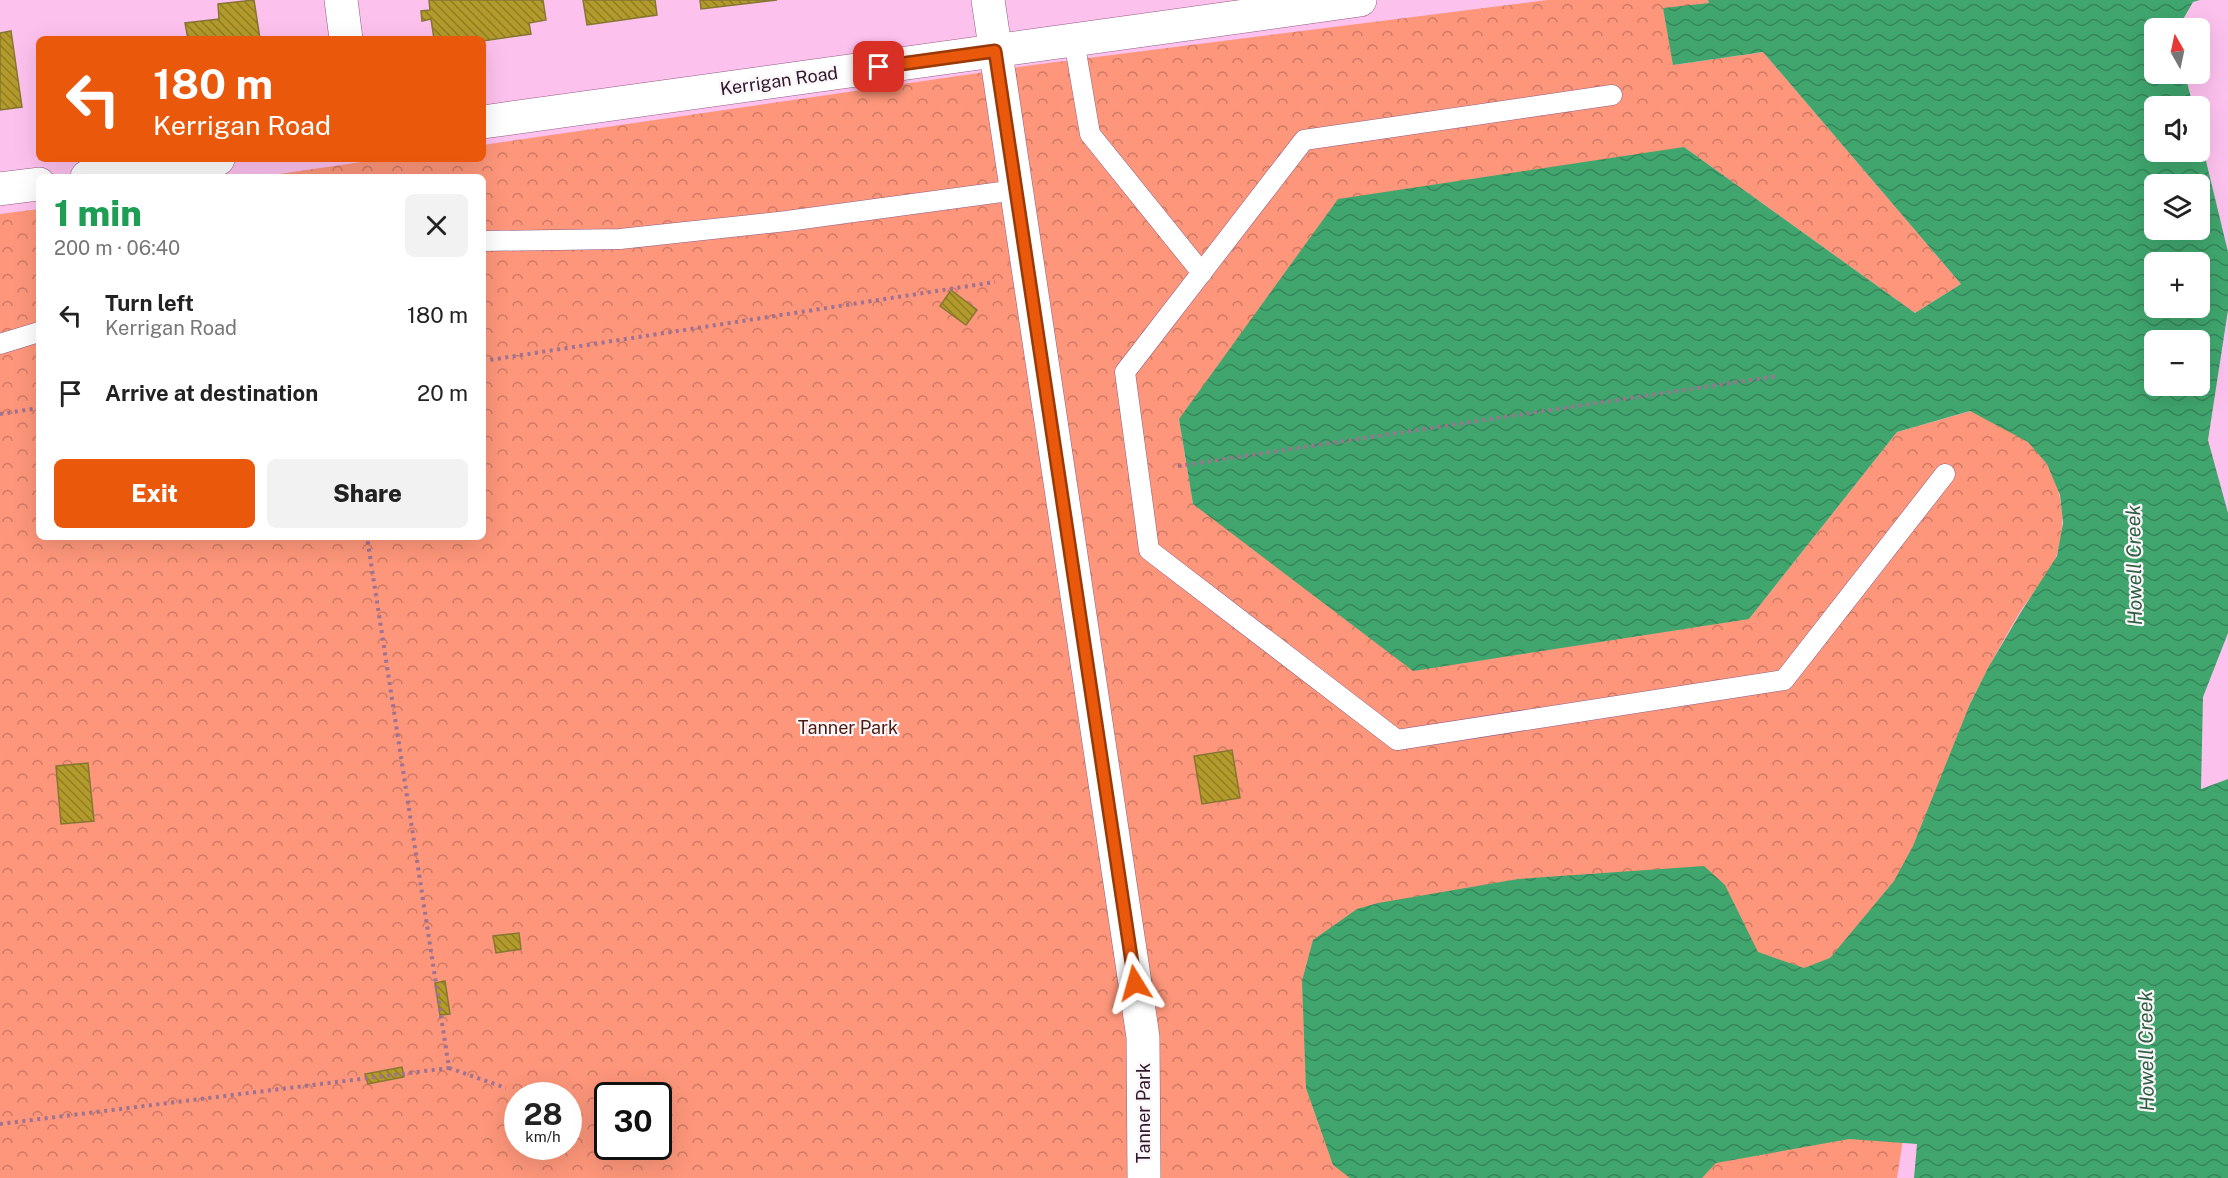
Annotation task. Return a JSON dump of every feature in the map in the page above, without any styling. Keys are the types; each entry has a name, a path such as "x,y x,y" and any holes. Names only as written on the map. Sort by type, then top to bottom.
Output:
{"street":[{"path":"341,0 346,36"},
{"name":"Tanner Park","path":"988,0 1143,1036 1144,1178"},
{"name":"Kerrigan Road","path":"486,122 1360,0"},
{"path":"109,174 196,162"},
{"path":"0,189 36,184"}],"lane":[{"path":"1074,40 1090,134 1202,273"},
{"path":"1612,95 1304,140 1125,372 1149,550 1397,740 1784,680 1945,474"},
{"path":"486,242 620,239 787,221 1016,190"},
{"path":"0,344 36,333"}],"path":[{"path":"486,361 1029,277"},
{"path":"1178,466 1777,376"},
{"path":"0,414 36,408"},
{"path":"367,540 449,1068"},
{"path":"0,1124 449,1068 504,1087"}],"green space":[{"name":"Tanner Park","path":"1547,0 1708,0 1709,3 1673,65 1763,52 1961,284 1915,313 1684,147 1179,419 1193,504 1749,619 1897,432 1971,411 2014,432 2038,452 2047,464 2059,493 2061,539 2051,568 2013,623 1970,704 1897,1178 0,1178 0,214 36,209 36,540 486,540 486,174 279,174 361,162 486,162 486,145 1033,65"}],"water":[{"name":"Howell Creek","path":"1708,0 2200,0 2193,2 2184,18 2144,18 2144,84 2188,84 2190,96 2144,96 2144,162 2206,162 2209,174 2144,174 2144,240 2210,240 2210,178 2228,252 2228,310 2208,440 2228,513 2228,633 2203,697 2201,789 2228,779 2228,1178 1914,1178 1917,1144 1849,1139 1716,1163 1702,1178 1350,1178 1333,1165 1306,1088 1302,981 1313,940 1357,909 1378,903 1518,879 1704,866 1725,885 1758,952 1804,968 1830,958 1894,881 1913,846 1970,704 1988,668 2057,556 2063,523 2060,495 2047,464 2028,442 1970,411 1897,432 1749,619 1413,671 1193,504 1179,419 1338,199 1684,147 1915,313 1961,284 1763,52 1673,65 1663,8 1709,3"}],"building":[{"path":"254,0 260,36 187,36 185,23 219,19 218,4"},
{"path":"429,0 543,0 546,20 529,23 531,34 486,41 486,36 434,36 431,19 422,21 421,11 430,10"},
{"path":"583,0 655,0 657,15 587,25"},
{"path":"700,0 777,0 701,9"},
{"path":"11,31 22,107 0,110 0,33"},
{"path":"951,290 977,310 966,325 940,306"},
{"path":"1232,750 1240,798 1202,804 1194,756"},
{"path":"88,763 94,821 61,824 56,766"},
{"path":"519,933 521,949 496,953 493,936"},
{"path":"445,981 450,1014 440,1015 435,983"},
{"path":"402,1067 404,1077 368,1084 365,1074"}],"route":[{"path":"879,67 995,51 1135,983"}]}
